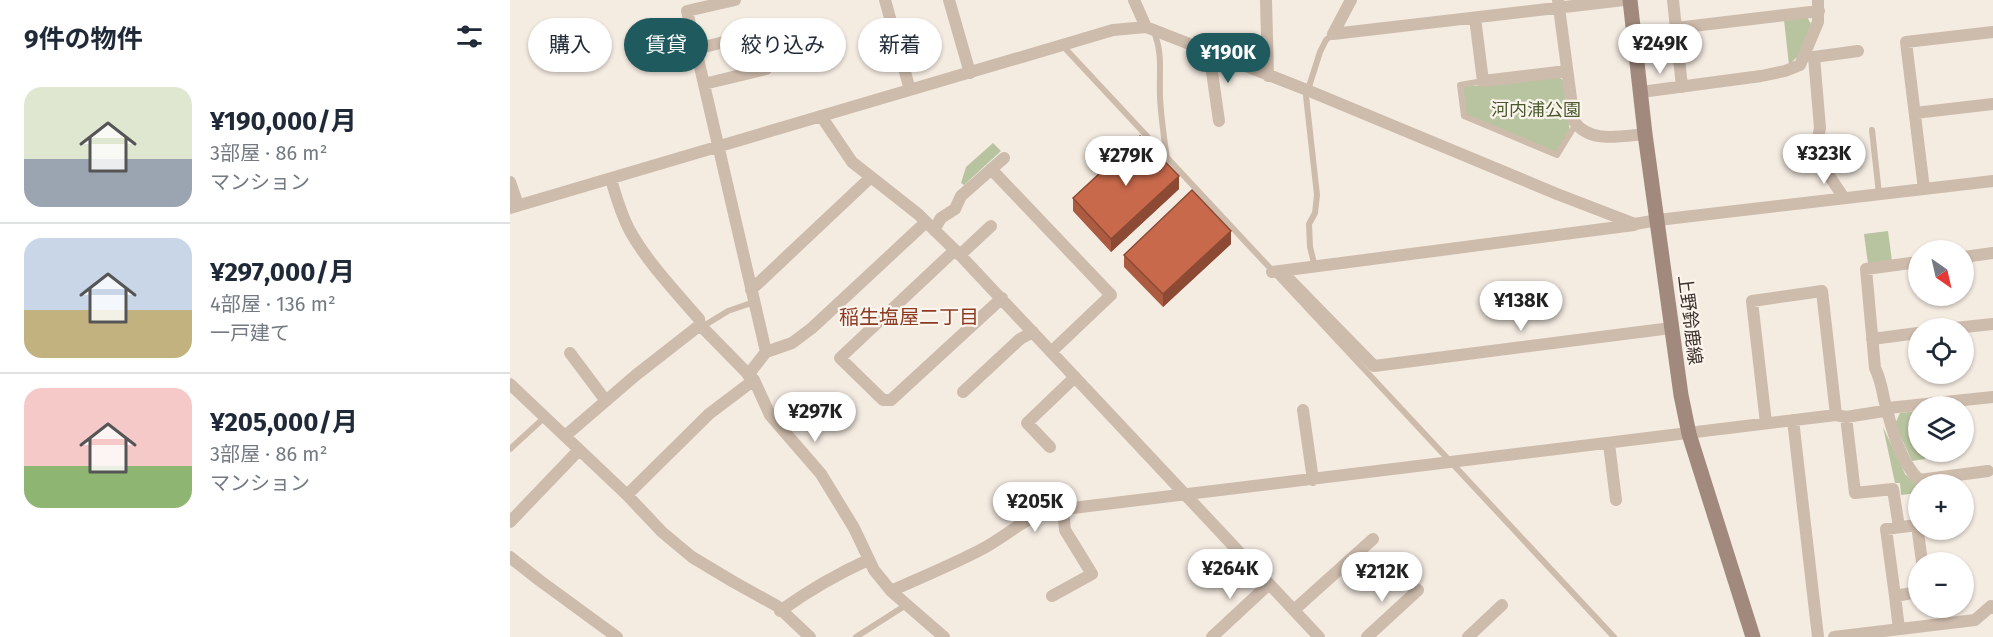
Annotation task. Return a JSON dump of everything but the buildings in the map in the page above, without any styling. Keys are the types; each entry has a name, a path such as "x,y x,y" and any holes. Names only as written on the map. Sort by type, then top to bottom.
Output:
{"main road":[{"name":"上野鈴鹿線","path":"1630,0 1671,328 1689,434 1753,637"}],"street":[{"path":"689,18 687,11 735,0"},
{"path":"885,0 909,90"},
{"path":"949,0 970,73"},
{"path":"1134,0 1150,28"},
{"path":"1266,0 1268,76"},
{"path":"1333,34 1351,0"},
{"path":"1333,34 1475,18 1559,4 1624,0"},
{"path":"1673,0 1682,87"},
{"path":"1559,4 1576,124 1586,133 1611,137 1645,134"},
{"path":"1641,92 1761,76 1800,65 1818,22 1819,5 1676,28"},
{"path":"1475,18 1483,81 1567,71"},
{"path":"510,182 514,207 1113,30 1150,28 1635,224"},
{"path":"1924,189 1906,42 1993,32"},
{"path":"1209,51 1219,121"},
{"path":"1844,198 1818,159 1816,143 1820,128 1814,57 1858,51"},
{"path":"701,72 766,352"},
{"path":"704,84 754,72"},
{"path":"1915,113 1993,104"},
{"path":"820,116 845,154 870,178 930,226 1002,298 1316,636"},
{"path":"627,495 710,414 751,378 766,352 792,343 812,328 930,226 955,209 961,196 1004,158"},
{"path":"991,169 1111,296 1051,352"},
{"path":"611,178 618,204 630,231 647,256 699,319 701,326 751,378 770,415 821,474 854,528 868,560 891,591 944,637"},
{"path":"752,296 870,178"},
{"path":"1277,271 1658,220 1993,181"},
{"path":"991,226 957,252 840,358 883,400 891,400 1002,298"},
{"path":"1974,256 1993,253"},
{"path":"1908,263 1866,268 1875,368 1888,408 1890,423 1910,470 1919,480 1988,471"},
{"path":"1277,271 1374,366 1671,328"},
{"path":"1766,423 1752,301 1822,291 1855,494 1893,489 1899,527"},
{"path":"1974,326 1993,324"},
{"path":"565,436 701,326"},
{"path":"963,392 1020,339 1034,332"},
{"path":"1872,339 1908,334"},
{"path":"570,353 606,401"},
{"path":"1050,447 1027,423 1075,377"},
{"path":"510,384 627,495 662,532 692,557 777,606 810,637"},
{"path":"891,591 981,550 1034,515 1766,423 1993,397"},
{"path":"1303,410 1313,480"},
{"path":"1793,420 1818,637"},
{"path":"1609,444 1616,500"},
{"path":"510,522 579,450"},
{"path":"1052,596 1092,574 1065,530 1063,510"},
{"path":"1899,629 1886,529 1917,525 1921,552"},
{"path":"1294,610 1373,539"},
{"path":"510,557 617,637"},
{"path":"780,611 823,582 868,560"},
{"path":"1212,637 1269,584"},
{"path":"1366,637 1418,590"},
{"path":"1895,596 1908,594"},
{"path":"1468,637 1502,605"},
{"path":"1834,637 1975,620 1991,606 1993,608"},
{"path":"1929,626 1939,637"}],"lane":[{"path":"1150,28 1160,46 1160,97 1167,159"},
{"path":"1315,267 1310,247 1309,224 1315,213 1317,195 1306,96 1320,52 1326,40 1333,34"},
{"path":"1061,45 1167,159 1277,271 1451,463 1614,637"},
{"path":"1483,81 1460,85 1464,116 1557,155 1576,124"},
{"path":"1872,130 1879,194"},
{"path":"701,326 752,296"},
{"path":"510,449 545,417"},
{"path":"856,637 906,605"}],"green space":[{"path":"1807,17 1811,24 1798,56 1789,65 1784,20"},
{"name":"河内浦公園","path":"1557,76 1563,80 1570,132 1556,152 1466,115 1463,87"},
{"path":"993,143 1001,151 964,185 961,183 966,167"},
{"path":"1888,231 1892,261 1868,264 1864,234"},
{"path":"1908,412 1908,452 1895,424 1900,413"},
{"path":"1883,427 1908,477 1908,494 1901,495 1900,483 1895,483"}],"district":[{"name":"稲生塩屋二丁目","path":"909,317"}]}
